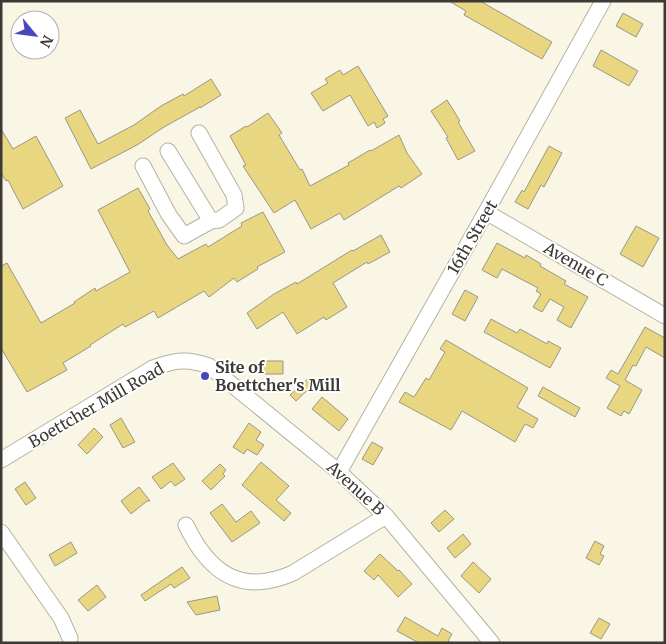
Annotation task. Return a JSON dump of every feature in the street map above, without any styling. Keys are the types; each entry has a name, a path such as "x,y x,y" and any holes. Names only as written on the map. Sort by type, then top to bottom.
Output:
{"street":[{"name":"16th Street","path":"339,472 486,212 602,1"},
{"path":"143,166 169,216 184,236 211,221 219,220 236,208 234,195 199,133"},
{"path":"168,151 211,221"},
{"name":"Avenue C","path":"486,212 665,316"},
{"name":"Avenue B","path":"194,360 209,366 225,377 339,472 386,516 492,643"},
{"name":"Boettcher Mill Road","path":"1,460 154,368 168,363 194,360"},
{"path":"186,525 202,554 215,567 232,577 247,582 262,583 278,580 294,573 386,516"},
{"path":"1,532 61,618 70,638"}],"building":[{"path":"449,1 480,1 552,42 542,59 464,15 466,11"},
{"path":"623,13 643,24 636,37 616,26"},
{"path":"601,50 638,71 629,86 593,66"},
{"path":"358,66 388,116 383,119 385,123 377,128 374,122 368,126 350,95 323,111 311,93 328,83 325,79 340,70 343,75"},
{"path":"211,79 221,95 164,127 137,145 91,169 65,118 80,110 98,144 134,125 161,106 183,94 184,96"},
{"path":"447,100 475,151 458,160 446,138 448,137 431,111"},
{"path":"268,113 282,133 279,135 300,170 302,169 310,186 399,135 407,153 422,174 344,220 340,213 311,229 295,200 274,213 243,166 246,165 230,136"},
{"path":"1,129 13,149 36,136 63,186 23,209 8,180 6,181 1,173"},
{"path":"549,146 562,153 544,187 541,185 528,209 515,202 522,190 524,192"},
{"path":"138,188 150,209 148,211 167,245 178,259 206,244 208,247 242,226 241,223 263,212 285,252 257,267 258,269 237,282 234,278 209,297 204,291 158,318 154,311 125,327 123,324 63,363 67,370 27,392 1,348 1,266 7,263 41,323 75,303 95,288 96,291 130,272 98,210"},
{"path":"636,226 659,238 643,267 620,254"},
{"path":"381,235 390,252 368,264 367,262 333,283 347,307 326,320 324,317 297,334 283,312 257,329 247,313 274,294 296,282 297,284 352,250"},
{"path":"497,243 525,258 526,255 541,264 540,266 566,281 564,284 588,297 571,328 557,320 564,307 550,299 542,312 533,307 541,294 536,291 538,288 502,269 497,278 482,270"},
{"path":"465,290 478,297 465,321 452,314"},
{"path":"491,319 517,333 520,329 547,344 548,341 561,348 550,368 484,332"},
{"path":"645,327 665,338 665,358 646,347 636,366 633,365 625,380 642,390 629,414 624,411 621,416 607,408 620,386 606,378 611,370 618,374"},
{"path":"446,340 528,388 517,407 538,419 533,428 525,424 515,442 462,411 451,430 399,402 405,392 414,397 426,378 429,380 445,352 440,349"},
{"path":"262,361 283,361 283,374 263,374"},
{"path":"310,377 315,383 296,401 290,395"},
{"path":"543,387 580,408 575,417 538,396"},
{"path":"322,397 348,419 339,431 312,409"},
{"path":"121,418 135,442 123,448 110,425"},
{"path":"249,423 261,432 256,440 264,445 257,455 247,449 244,454 233,447"},
{"path":"94,428 103,437 87,454 78,445"},
{"path":"372,442 383,448 373,465 362,459"},
{"path":"261,462 289,486 276,500 291,513 284,521 242,485"},
{"path":"173,463 185,479 175,486 171,481 161,489 152,477"},
{"path":"220,464 226,470 223,474 225,476 211,490 202,481"},
{"path":"25,482 36,498 26,505 15,489"},
{"path":"139,487 150,501 147,501 131,514 121,501"},
{"path":"222,504 236,522 251,511 260,523 232,542 210,513"},
{"path":"445,510 454,519 439,532 431,523"},
{"path":"463,534 471,544 455,558 447,548"},
{"path":"595,541 604,546 600,554 604,556 599,565 586,558"},
{"path":"71,542 77,553 55,566 49,555"},
{"path":"380,554 412,584 398,597 378,575 374,580 364,571"},
{"path":"473,562 491,579 479,593 461,576"},
{"path":"182,567 190,578 174,588 171,584 145,601 141,595"},
{"path":"97,585 106,597 88,611 78,600"},
{"path":"217,596 220,610 196,615 187,602"},
{"path":"405,617 438,636 442,628 452,634 448,641 451,643 419,643 397,631"},
{"path":"599,618 610,624 601,639 590,633"}],"place":[{"name":"Site of Boettcher's Mill","path":"205,376"}]}
